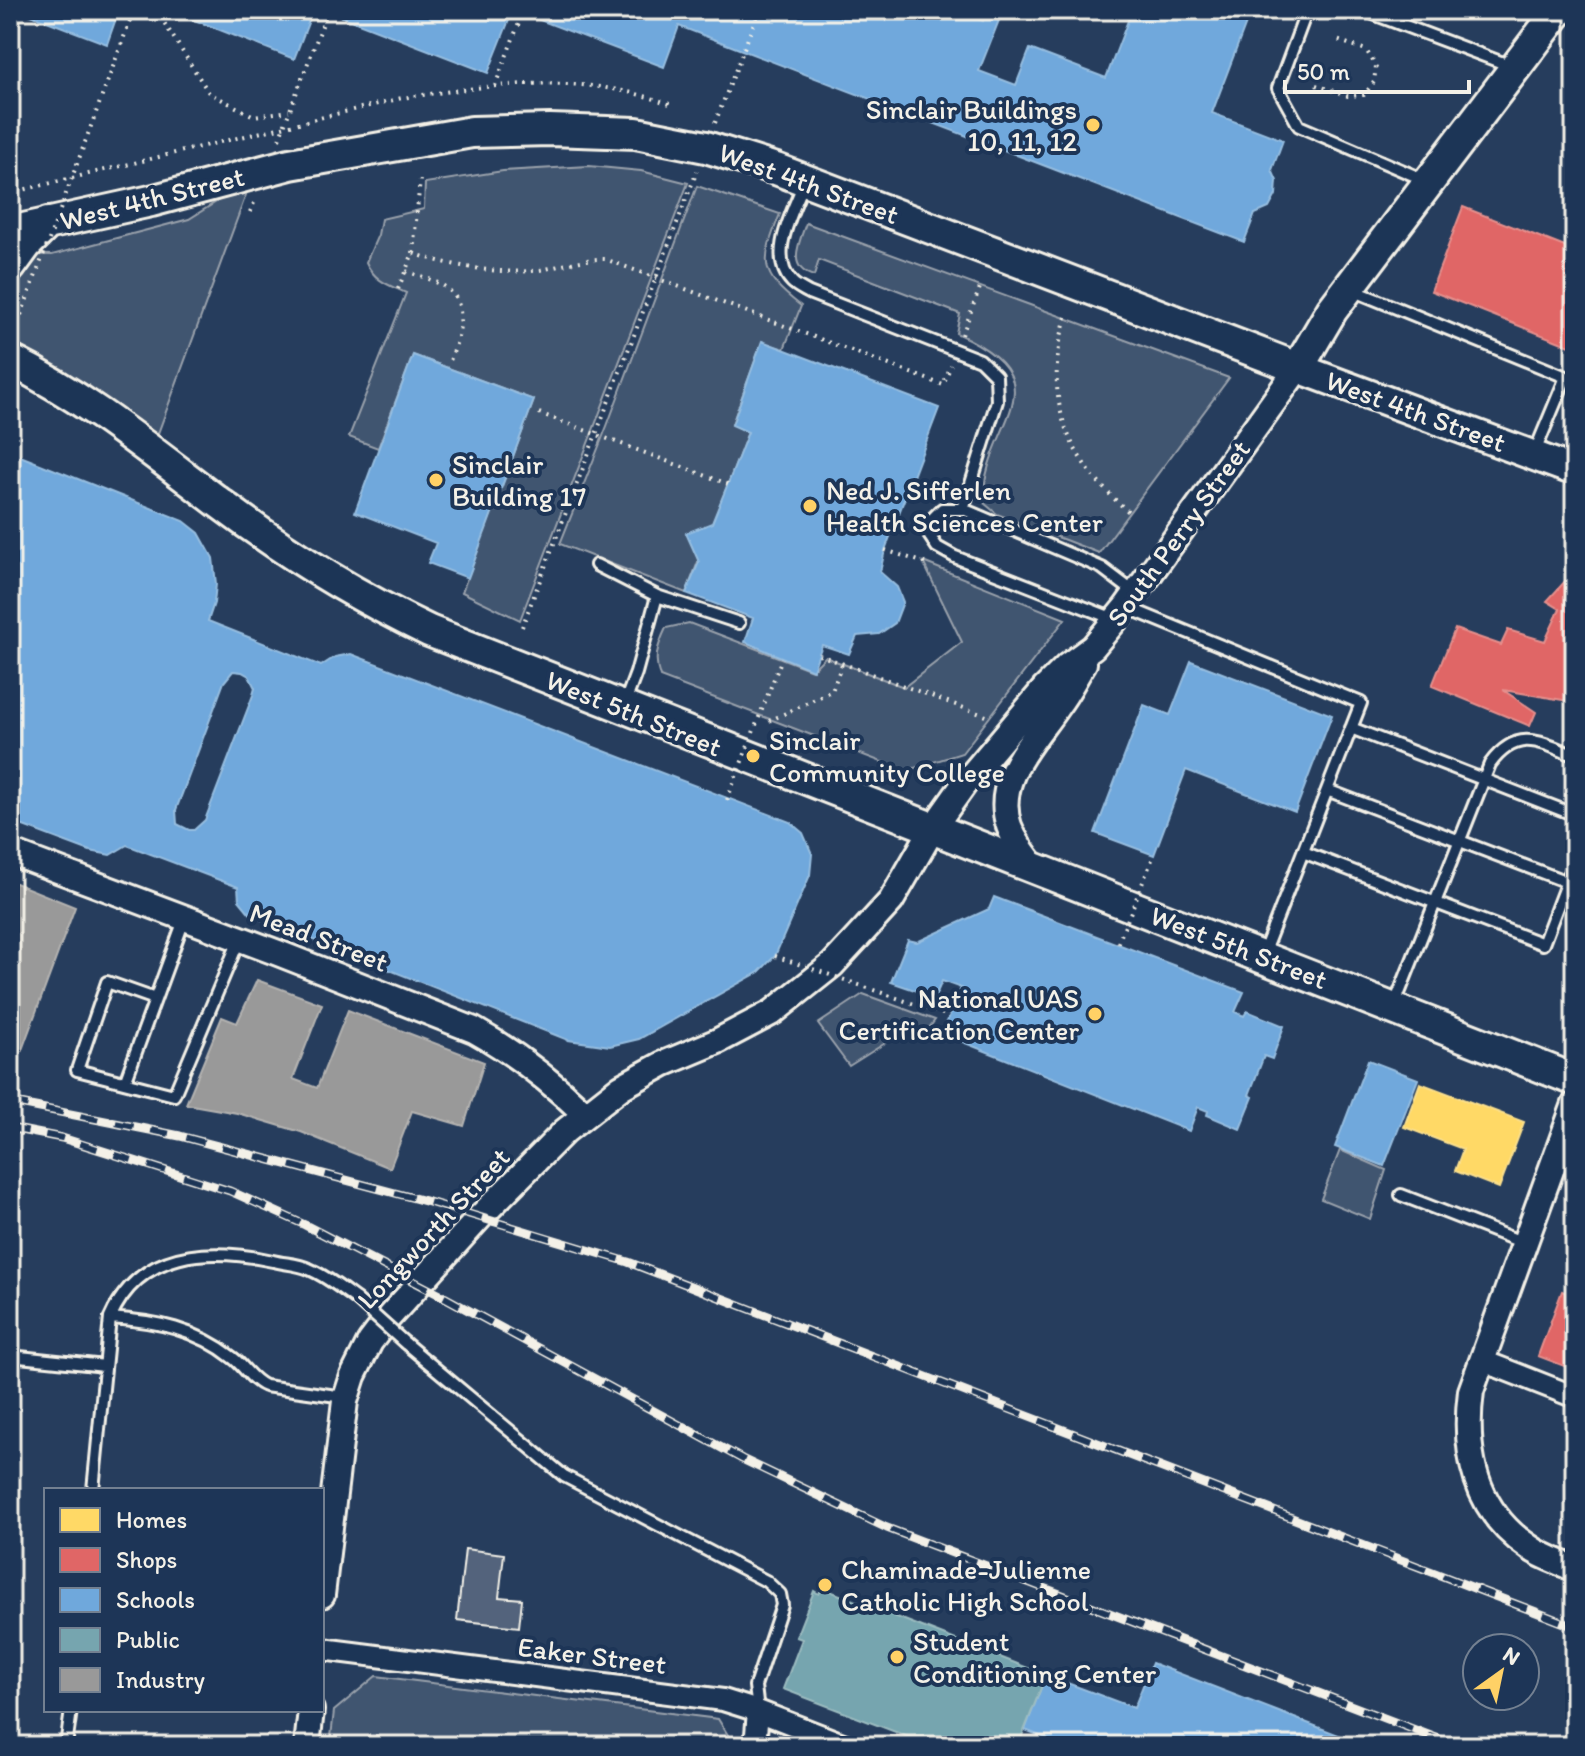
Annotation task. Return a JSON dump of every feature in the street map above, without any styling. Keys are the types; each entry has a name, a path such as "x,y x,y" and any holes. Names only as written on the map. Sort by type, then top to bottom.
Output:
{"main road":[{"name":"South Perry Street","path":"1298,368 1348,288 1559,10"},
{"name":"West 4th Street","path":"10,232 151,201 267,169 472,132 550,130 636,133 680,140 806,179 1575,471"},
{"path":"10,267 48,223"},
{"name":"West 5th Street","path":"11,356 100,413 258,531 350,590 439,636 1575,1080"}],"street":[{"name":"South Perry Street","path":"759,1020 796,996 832,965 891,901 933,828 965,783 1045,688 1067,666 1093,647 1126,607 1298,368"},
{"path":"1035,868 1019,847 1009,826 1007,788 1011,773 1060,703 1093,647"},
{"name":"Mead Street","path":"10,852 241,938 474,1030 545,1076 585,1114"},
{"name":"Longworth Street","path":"324,1578 346,1397 370,1342 389,1317 480,1217 585,1114 621,1087 663,1064 759,1020"},
{"path":"1575,1104 1471,1391 1467,1423 1468,1447 1475,1475 1488,1503 1506,1529 1531,1549 1575,1569"},
{"path":"1483,1361 1575,1397"},
{"name":"Eaker Street","path":"324,1649 723,1700 848,1746"},
{"path":"755,1746 758,1711"},
{"path":"307,1746 311,1712"}],"lane":[{"path":"1307,10 1278,88 1299,126 1429,182"},
{"path":"1363,10 1515,68"},
{"path":"806,179 782,243 782,263 791,282 809,293 980,360 996,376 997,401 963,509"},
{"path":"1348,288 1566,377 1534,455"},
{"path":"1126,607 1102,568 963,509 942,509 931,520 929,535 937,547 955,557 1126,607 1361,703 1262,956"},
{"path":"596,565 657,596 739,623"},
{"path":"624,707 657,596"},
{"path":"1351,728 1575,815"},
{"path":"1394,1009 1490,764 1502,748 1519,741 1545,743 1575,756"},
{"path":"1327,790 1567,882"},
{"path":"1303,852 1543,944 1575,860"},
{"path":"125,1082 185,918"},
{"path":"155,999 107,982 77,1070 174,1095 241,938"},
{"path":"1401,1195 1524,1243"},
{"path":"93,1488 110,1318 118,1300 134,1281 161,1264 210,1252 245,1255 307,1268 356,1299 564,1476 766,1581 780,1594 782,1605 755,1686 758,1711"},
{"path":"110,1318 175,1326 226,1353 257,1383 265,1386 346,1397"},
{"path":"10,1356 105,1366"},
{"path":"66,1746 71,1712"}],"path":[{"path":"11,356 134,10"},
{"path":"156,10 209,93 254,116 289,111"},
{"path":"267,169 328,10"},
{"path":"495,86 524,10"},
{"path":"712,128 759,10"},
{"path":"1316,85 1348,96 1364,95 1374,82 1376,66 1366,50 1334,39"},
{"path":"10,193 402,98 541,82 630,91 675,106"},
{"path":"522,627 701,161"},
{"path":"398,289 413,253 420,180"},
{"path":"413,253 447,262 529,272 589,258 605,259 943,385 981,285"},
{"path":"406,271 445,287 453,294 460,321 449,363"},
{"path":"1066,317 1057,347 1055,382 1060,411 1080,457 1099,485 1129,512"},
{"path":"539,413 728,484"},
{"path":"819,655 994,719"},
{"path":"727,800 782,658"},
{"path":"769,721 832,691 842,664"},
{"path":"1118,943 1154,855"},
{"path":"775,956 949,1016"}],"shaded area":[{"path":"589,166 641,171 688,183 520,620 462,592 534,400 413,355 378,448 349,437 406,293 378,278 366,262 378,235 381,219 424,209 425,183 503,171"},
{"path":"697,186 780,214 769,244 767,266 777,284 801,306 784,349 762,342 732,424 748,432 686,593 560,544"},
{"path":"247,192 157,436 65,371 10,344 10,254 52,255 189,219 221,199"},
{"path":"806,223 1229,378 1099,553 997,514 984,503 986,475 1011,408 1014,389 1008,370 990,352 956,333 960,314 819,260 814,276 805,272 797,261 797,254"},
{"path":"923,562 1065,619 962,753 905,771 660,677 657,652 666,628 689,623 812,670 825,657 904,687 962,642"},
{"path":"863,994 935,1020 920,1040 898,1035 849,1066 818,1024"},
{"path":"1340,1150 1386,1170 1370,1219 1321,1199"},
{"path":"376,1676 718,1719 728,1735 727,1746 330,1746 334,1711"}],"building: Homes":[{"path":"1420,1083 1524,1122 1499,1188 1455,1171 1463,1149 1404,1127"}],"building: Shops":[{"path":"1463,207 1575,251 1575,348 1431,291"},
{"path":"1567,579 1575,581 1575,702 1503,690 1536,712 1530,726 1432,686 1455,629 1501,645 1508,630 1545,641 1560,609 1547,601"},
{"path":"1562,1291 1575,1296 1575,1370 1538,1356"}],"building: Schools":[{"path":"18,10 119,10 107,44"},
{"path":"169,10 313,10 294,59"},
{"path":"343,10 513,10 488,73 340,16"},
{"name":"Sinclair Buildings 10, 11, 12","path":"540,10 953,10 983,21 988,10 1003,10 979,71 1016,85 1030,49 1106,78 1132,10 1251,10 1212,113 1283,140 1272,170 1277,181 1276,195 1269,208 1255,214 1244,242 679,26 664,67 537,19"},
{"name":"Ned J. Sifferlen Health Sciences Center","path":"762,341 939,408 885,550 880,572 897,587 903,602 895,623 879,634 857,636 849,654 822,645 813,670 745,642 753,618 686,593 699,562 686,533 712,523 731,476 748,432 732,425"},
{"name":"Sinclair Building 17","path":"413,355 534,400 468,578 428,563 436,543 355,512"},
{"path":"10,452 184,521 199,533 213,558 216,584 208,621 321,666 335,657 351,654 790,822 803,833 812,854 810,875 775,956 759,972 639,1039 610,1046 568,1040 252,916 239,900 238,887 127,845 110,855 90,851 10,821","holes":["233,671 249,676 255,688 253,695 205,820 194,830 189,830 177,824 176,810 224,682"]},
{"path":"1191,661 1332,715 1295,812 1186,770 1154,855 1095,833 1144,705 1170,715"},
{"name":"National UAS Certification Center","path":"994,897 1244,992 1235,1012 1244,1016 1247,1011 1284,1026 1272,1059 1264,1056 1240,1129 1207,1115 1208,1111 1198,1107 1189,1131 942,1034 961,988 942,981 935,997 891,982 908,940 917,942 989,909"},
{"path":"1368,1060 1418,1079 1384,1166 1335,1147"},
{"path":"1152,1663 1367,1746 1066,1746 1025,1730 1046,1675 1134,1708"}],"building: Public":[{"name":"Student Conditioning Center","path":"822,1588 1046,1675 1018,1746 932,1746 783,1689 802,1639 796,1637 814,1591 819,1594"}],"building: Industry":[{"path":"10,881 75,907 16,1066 10,1065"},
{"path":"257,980 322,1004 293,1079 317,1088 348,1010 484,1062 464,1126 412,1111 390,1168 301,1132 237,1113 186,1104 222,1017 237,1023"},
{"path":"10,1399 18,1400 10,1479"}],"building: Other":[{"path":"465,1549 504,1554 499,1597 522,1599 519,1627 457,1620"}],"railway":[{"path":"10,1102 180,1136 429,1202 628,1262 1575,1627"},
{"path":"10,1128 62,1138 230,1191 305,1225 446,1298 742,1459 887,1528 1457,1746"}],"place":[{"name":"Sinclair Buildings 10, 11, 12","path":"1093,125"},
{"name":"Sinclair Building 17","path":"436,480"},
{"name":"Ned J. Sifferlen Health Sciences Center","path":"810,506"},
{"name":"Sinclair Community College","path":"753,756"},
{"name":"National UAS Certification Center","path":"1095,1014"},
{"name":"Chaminade-Julienne Catholic High School","path":"825,1585"},
{"name":"Student Conditioning Center","path":"897,1657"}]}
